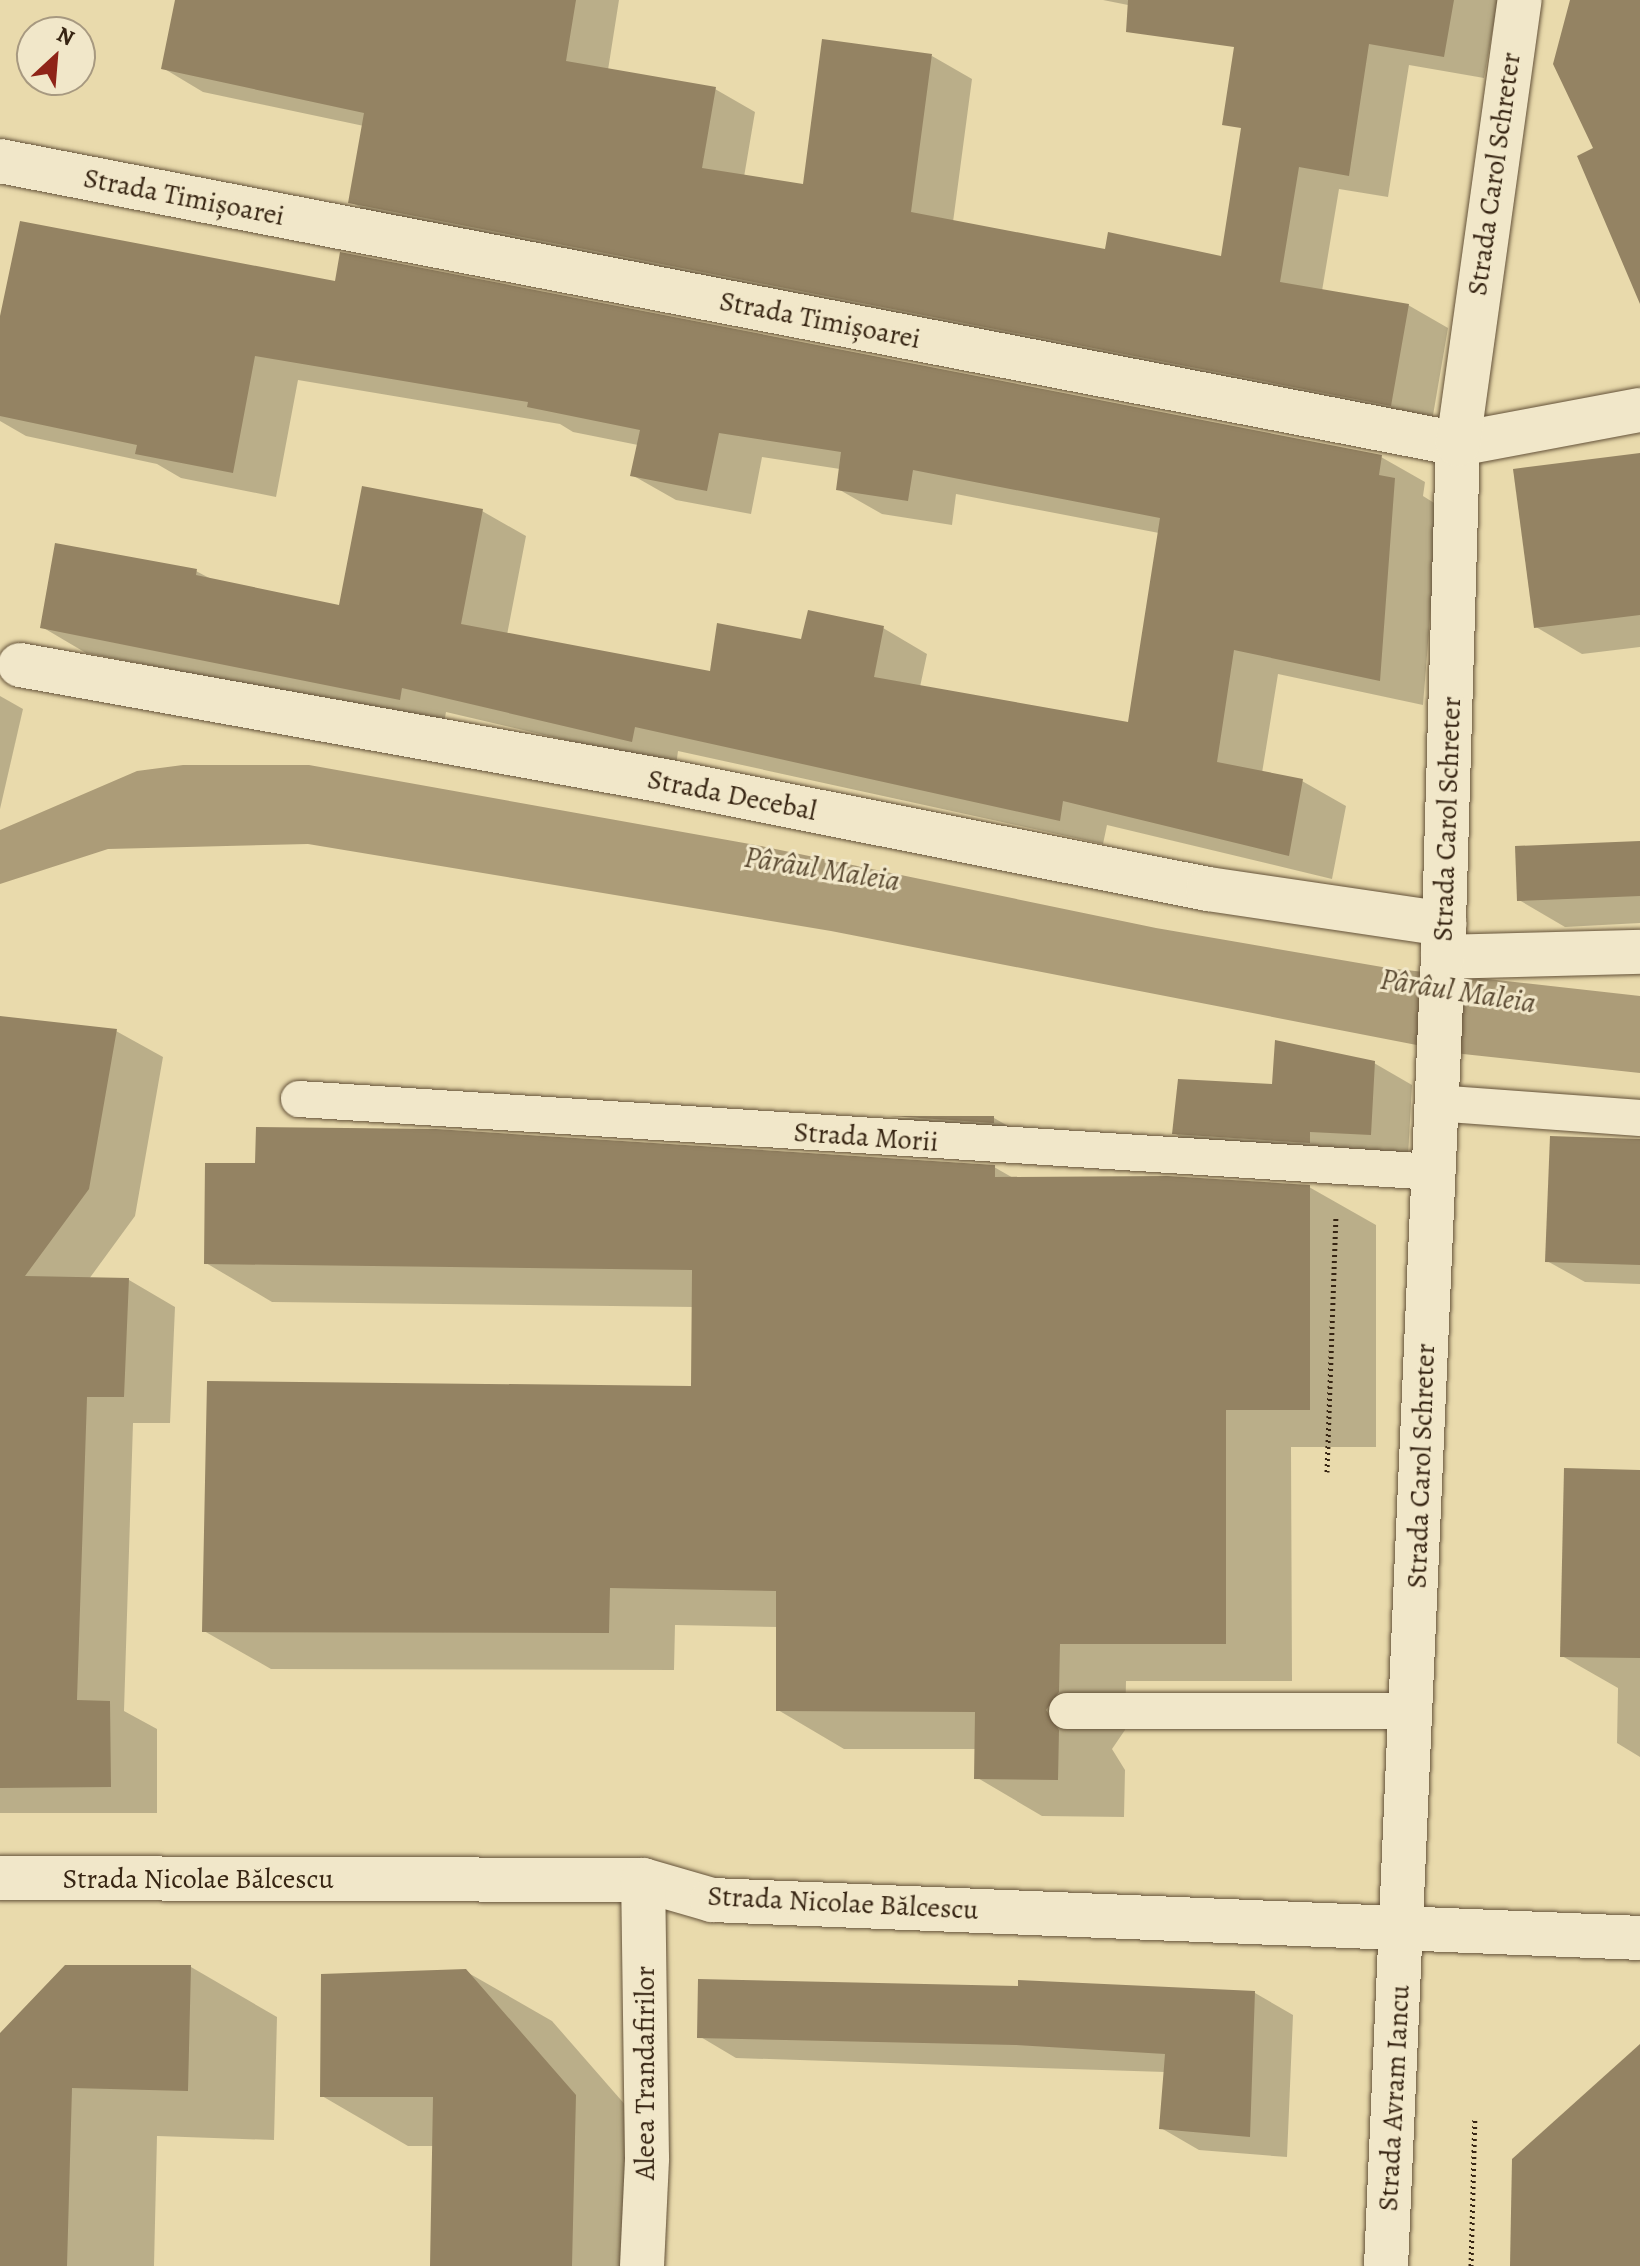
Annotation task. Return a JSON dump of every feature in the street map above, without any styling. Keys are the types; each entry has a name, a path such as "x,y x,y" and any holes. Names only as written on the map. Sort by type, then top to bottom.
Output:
{"street":[{"name":"Strada Carol Schreter","path":"1403,1930 1443,941 1458,444 1520,0"},
{"name":"Strada Timișoarei","path":"0,161 1458,444 1640,410"},
{"name":"Strada Decebal","path":"20,665 670,782 1208,889 1443,941 1640,952"},
{"name":"Strada Nicolae Bălcescu","path":"0,1878 643,1880 712,1900 1640,1938"},
{"name":"Aleea Trandafirilor","path":"642,2266 647,2158 643,1880"},
{"name":"Strada Avram Iancu","path":"1386,2266 1403,1930"}],"lane":[{"name":"Strada Morii","path":"299,1099 1433,1172"},
{"path":"1436,1103 1640,1118"},
{"path":"1067,1711 1411,1711"}],"path":[{"path":"1327,1472 1338,1164"},
{"path":"1471,2266 1475,2118"}],"water":[{"name":"Pârâul Maleia","path":"183,765 309,765 761,846 1156,928 1388,968 1640,996 1640,1073 1463,1054 831,931 308,844 108,849 0,884 0,830 137,771"}],"building":[{"path":"175,0 576,0 566,61 716,87 702,168 803,184 822,39 932,54 911,212 1105,249 1108,232 1221,256 1241,128 1222,125 1234,47 1126,32 1128,0 1454,0 1444,57 1369,44 1349,176 1299,167 1280,282 1409,304 1391,406 348,203 364,113 161,69"},
{"path":"1570,0 1640,0 1640,304 1577,156 1593,148 1553,64"},
{"path":"20,221 335,281 340,252 1382,455 1379,475 1395,478 1380,681 1234,650 1217,762 1303,779 1289,856 1063,801 1060,821 635,727 632,742 402,688 400,700 40,628 55,543 197,569 196,575 339,605 362,486 483,509 461,624 710,671 717,623 801,639 808,610 884,626 874,677 1128,722 1160,518 913,470 908,501 836,490 841,452 719,433 707,491 630,476 640,430 527,407 528,402 255,356 233,473 135,454 137,445 0,416 0,316"},
{"path":"1640,453 1640,615 1534,628 1513,469"},
{"path":"1640,841 1640,896 1517,901 1515,846"},
{"path":"0,1016 117,1029 89,1189 25,1276 129,1278 124,1397 87,1397 77,1700 110,1701 111,1787 0,1788"},
{"path":"1275,1040 1375,1061 1371,1135 1310,1132 1310,1143 1172,1134 1178,1079 1272,1084"},
{"path":"890,1116 994,1116 994,1123"},
{"path":"256,1127 436,1129 995,1165 995,1177 1168,1176 1310,1185 1310,1410 1226,1410 1226,1644 1060,1644 1059,1692 1046,1710 1059,1730 1058,1780 974,1779 975,1712 776,1711 776,1591 610,1588 609,1633 202,1632 207,1381 691,1386 692,1270 204,1264 205,1163 255,1163"},
{"path":"1550,1136 1640,1139 1640,1265 1545,1262"},
{"path":"1564,1468 1640,1470 1640,1658 1560,1657"},
{"path":"65,1965 191,1965 188,2091 72,2088 67,2266 0,2266 0,2033"},
{"path":"466,1969 576,2095 572,2266 430,2266 433,2097 320,2097 321,1974"},
{"path":"698,1979 1018,1986 1018,1980 1255,1991 1250,2137 1159,2129 1165,2054 1016,2045 697,2038"},
{"path":"1640,2044 1640,2266 1510,2266 1512,2159"}]}
